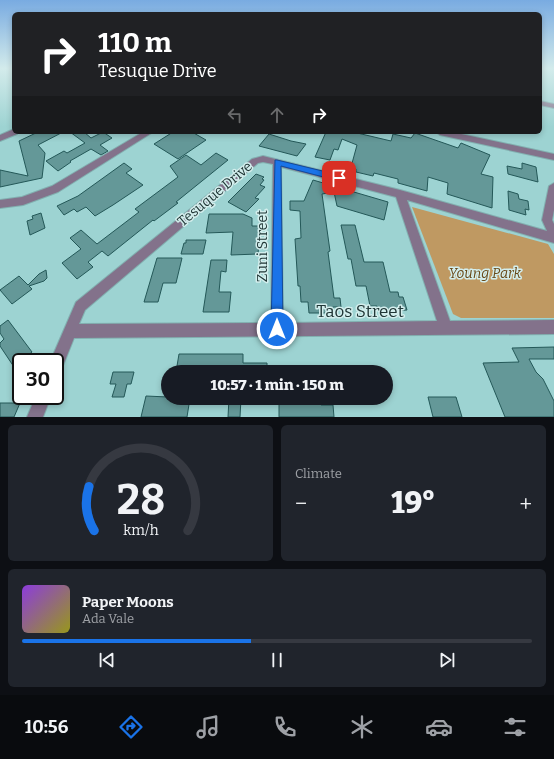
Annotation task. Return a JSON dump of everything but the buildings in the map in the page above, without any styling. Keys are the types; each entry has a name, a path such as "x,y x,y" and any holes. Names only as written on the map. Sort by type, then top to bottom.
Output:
{"street":[{"path":"542,103 554,106"},
{"path":"0,138 12,133"},
{"path":"0,204 23,201 55,188 146,134"},
{"path":"449,134 554,157"},
{"name":"Tesuque Drive","path":"61,353 80,306 255,161 264,159 277,162 400,194 554,237"},
{"name":"Zuni Street","path":"277,162 277,329"},
{"path":"554,186 547,220 554,237"},
{"path":"400,194 446,328"},
{"name":"Taos Street","path":"70,331 554,327"},
{"path":"35,417 40,405"}],"green space":[{"name":"Young Park","path":"412,207 548,244 554,254 554,318 461,318 453,314"}],"route":[{"path":"277,329 277,162 339,178"}]}
